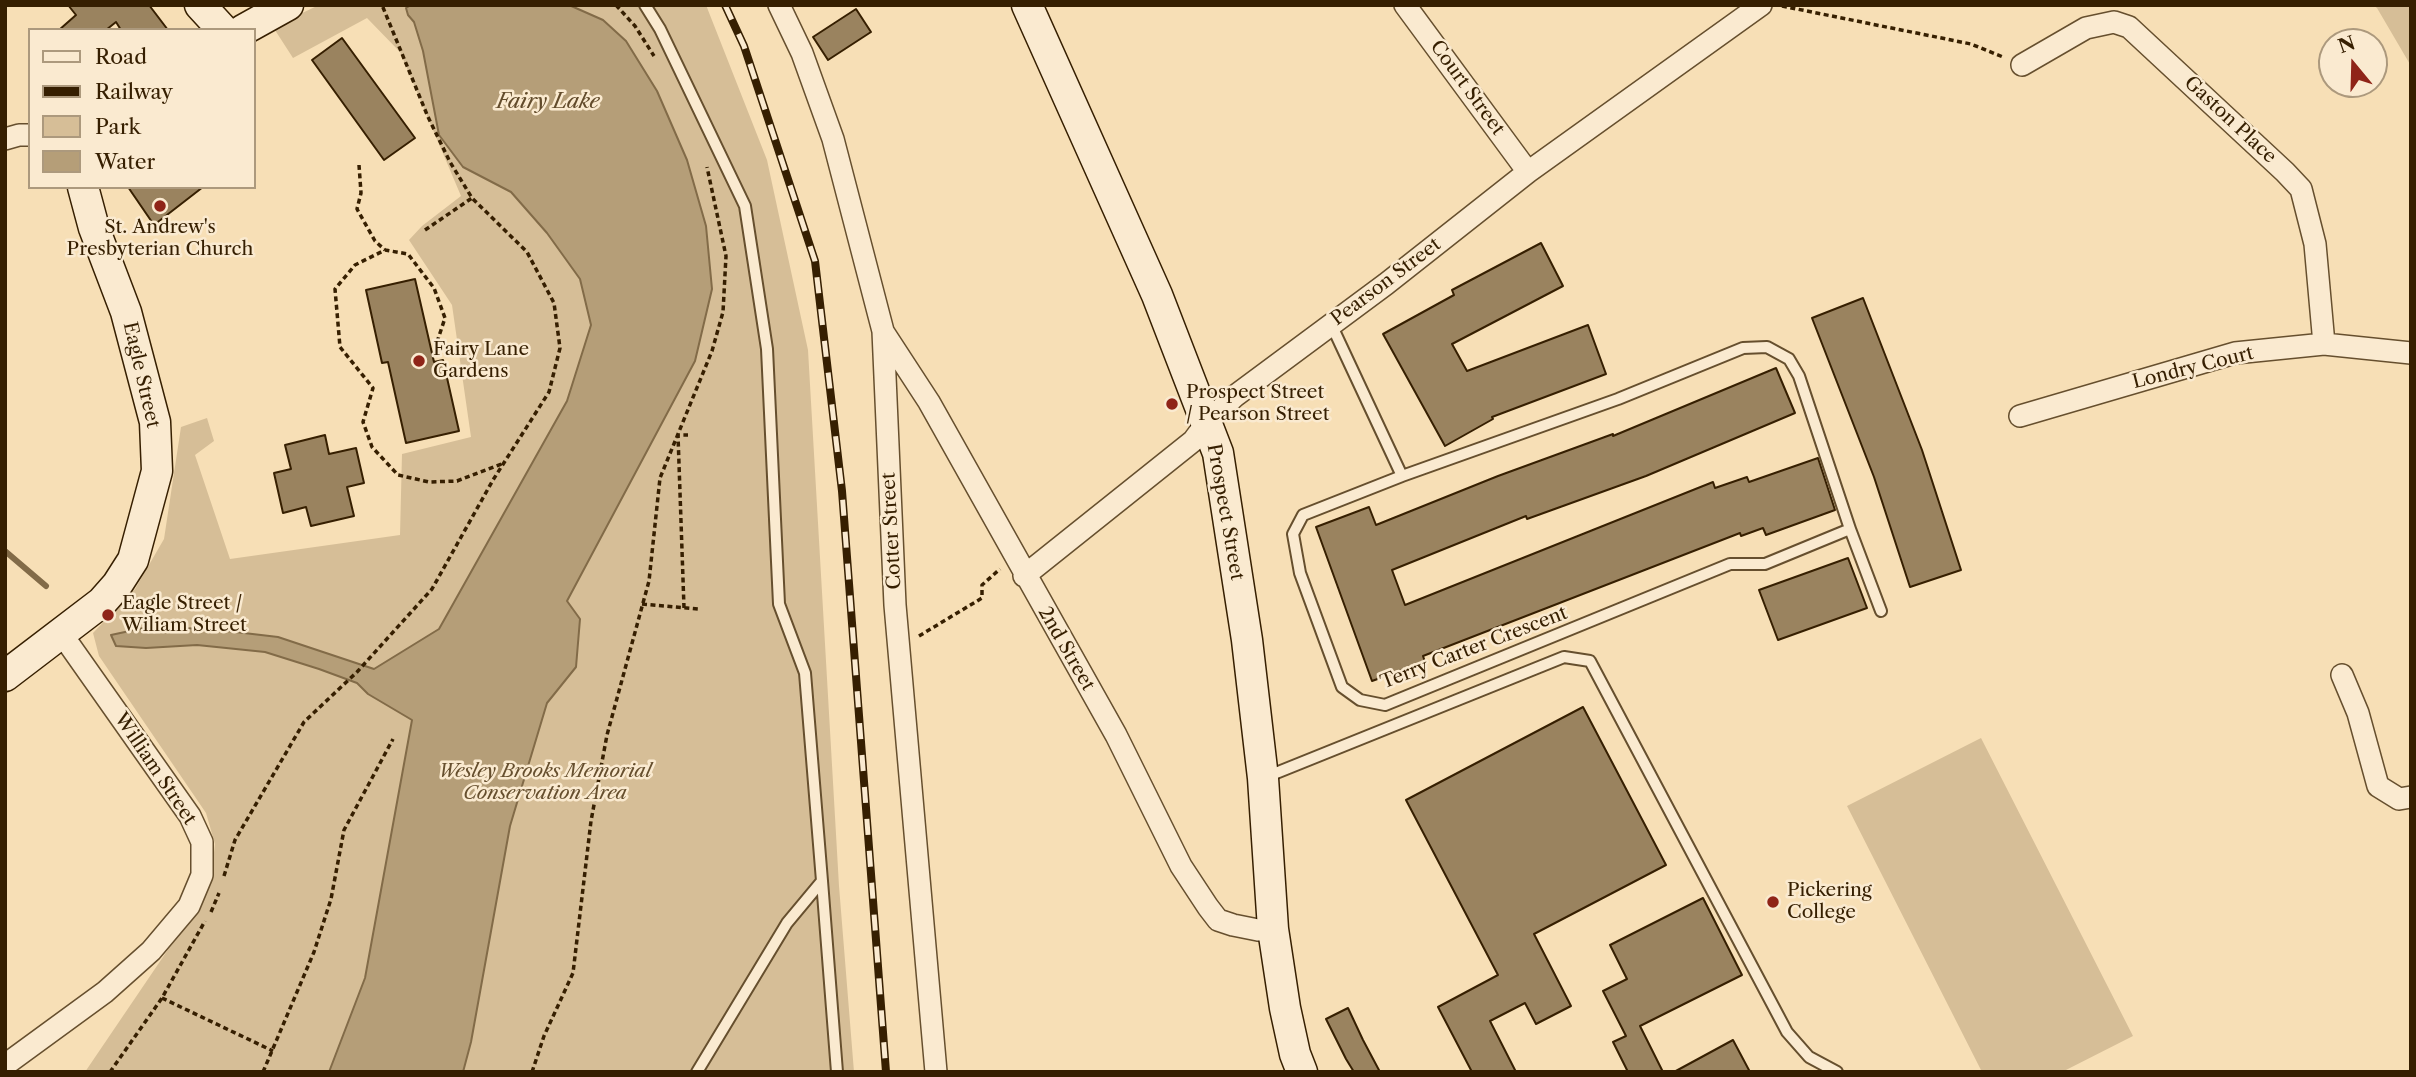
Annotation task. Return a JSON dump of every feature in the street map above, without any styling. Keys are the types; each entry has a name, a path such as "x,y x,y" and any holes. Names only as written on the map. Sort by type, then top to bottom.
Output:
{"main road":[{"path":"200,5 221,28"},
{"path":"247,28 288,5"},
{"name":"Prospect Street","path":"1027,5 1157,295 1218,453 1247,639 1263,778 1273,929 1285,1008 1298,1063"},
{"name":"Eagle Street","path":"5,676 102,602 133,560 157,471 152,410 126,312 94,228 84,189"}],"street":[{"name":"Cotter Street","path":"779,5 803,53 833,139 883,331 899,647 936,1072"},
{"name":"Court Street","path":"1405,5 1528,172"},
{"name":"Pearson Street","path":"1024,576 1193,442 1207,422 1229,400 1386,284 1528,172 1761,5"},
{"name":"Gaston Place","path":"2022,65 2086,27 2114,22 2129,27 2301,189 2315,244 2324,344"},
{"path":"5,139 28,135"},
{"name":"2nd Street","path":"883,331 929,402 1024,576 1116,735 1181,866 1218,920 1258,930 1273,929"},
{"name":"Londry Court","path":"2020,416 2235,353 2324,344 2411,353"},
{"name":"William Street","path":"5,1065 105,992 151,951 189,906 202,875 202,842 190,816 61,633"},
{"path":"2342,675 2358,713 2378,786 2399,799 2411,797"}],"lane":[{"path":"645,5 660,29 745,206 767,349 779,604 805,673 837,1072"},
{"path":"1331,324 1402,476"},
{"name":"Terry Carter Crescent","path":"1850,529 1765,564 1730,564 1385,705 1360,700 1342,687 1300,573 1293,534 1303,515 1402,476 1618,399 1743,348 1766,347 1789,359 1798,376 1881,611"},
{"path":"1263,778 1564,657 1590,661 1787,1032 1809,1057 1837,1072"},
{"path":"697,1072 787,923 822,881"}],"path":[{"path":"224,877 235,840 304,722 357,673 432,589 504,463 549,392 561,348 554,303 527,252 472,198 450,162 428,117 382,5"},
{"path":"616,5 635,26 655,59"},
{"path":"1777,5 1971,44 2022,65"},
{"path":"532,1072 544,1036 573,974 591,821 607,735 649,580 660,478 712,351 723,312 726,256 706,161"},
{"path":"359,165 360,193 357,209 375,241 385,250 408,254 434,288 445,318 437,342"},
{"path":"425,230 472,198"},
{"path":"385,250 355,265 335,289 340,347 373,388 363,422 372,447 398,475 429,482 457,481 504,463"},
{"path":"678,435 688,435"},
{"path":"678,435 684,608"},
{"path":"899,647 982,598 982,585 1014,557"},
{"path":"642,604 698,609"},
{"path":"263,1072 318,941 331,899 344,830 393,739"},
{"path":"110,1072 162,998 216,903 220,890"},
{"path":"162,998 273,1051"}],"green space":[{"name":"Wesley Brooks Memorial Conservation Area","path":"319,5 706,5 767,160 808,350 839,886 854,1072 85,1072 210,885 215,844 206,813 99,656 93,633 135,589 164,539 181,427 207,418 214,441 195,455 230,559 400,535 402,454 471,437 452,305 409,240 422,226 461,196 400,52 367,18 293,58 273,27"},
{"path":"2373,5 2411,5 2411,66 2377,8"},
{"path":"1981,738 2133,1036 2062,1072 1982,1072 1847,806"}],"water":[{"name":"Fairy Lake","path":"411,5 569,5 603,20 626,41 657,91 687,160 706,226 712,289 695,361 567,601 580,619 576,667 547,703 510,826 471,1042 463,1072 329,1072 365,978 412,720 368,694 357,683 265,652 197,645 146,648 116,646 111,635 148,627 210,629 278,637 374,669 439,629 567,401 591,325 580,279 547,233 511,192 463,167 439,135 423,51 414,22 406,8"}],"building":[{"path":"68,5 149,5 166,28 120,28 116,22 108,28 61,28 76,15"},
{"path":"856,9 871,32 828,60 813,37"},
{"path":"342,38 415,138 384,160 312,60"},
{"name":"St. Andrew's Presbyterian Church","path":"129,189 200,189 154,225"},
{"path":"1541,243 1563,286 1452,344 1467,371 1588,325 1606,374 1492,417 1493,419 1445,446 1383,334 1454,295 1452,290"},
{"name":"Fairy Lane Gardens","path":"415,279 434,362 443,360 459,431 406,443 388,362 382,363 366,290"},
{"path":"1863,298 1922,450 1961,570 1910,587 1874,477 1812,318"},
{"path":"1776,368 1795,413 1646,476 1527,519 1526,516 1392,570 1405,605 1713,482 1715,488 1747,477 1749,482 1818,458 1835,510 1766,535 1763,528 1741,536 1740,533 1423,656 1425,662 1372,681 1316,527 1369,507 1376,525 1498,476 1613,436"},
{"path":"325,435 329,454 356,448 364,483 347,487 354,516 311,526 306,507 283,513 274,473 291,469 285,445"},
{"path":"1848,558 1867,608 1778,640 1759,590"},
{"path":"1583,707 1666,865 1534,934 1571,1006 1536,1024 1525,1003 1490,1021 1516,1072 1472,1072 1438,1007 1498,975 1406,800"},
{"path":"1703,898 1742,975 1640,1026 1663,1072 1628,1072 1613,1042 1626,1036 1603,991 1627,979 1610,945"},
{"path":"1348,1008 1380,1072 1354,1072 1326,1019"},
{"path":"1733,1040 1750,1072 1674,1072"}],"waterway":[{"path":"5,551 46,586"}],"railway":[{"path":"725,5 744,46 815,261 842,491 886,1072"}],"place":[{"name":"St. Andrew's Presbyterian Church","path":"160,206"},
{"name":"Fairy Lane Gardens","path":"419,361"},
{"name":"Prospect Street / Pearson Street","path":"1172,404"},
{"name":"Eagle Street / Wiliam Street","path":"108,615"},
{"name":"Pickering College","path":"1773,902"}]}
